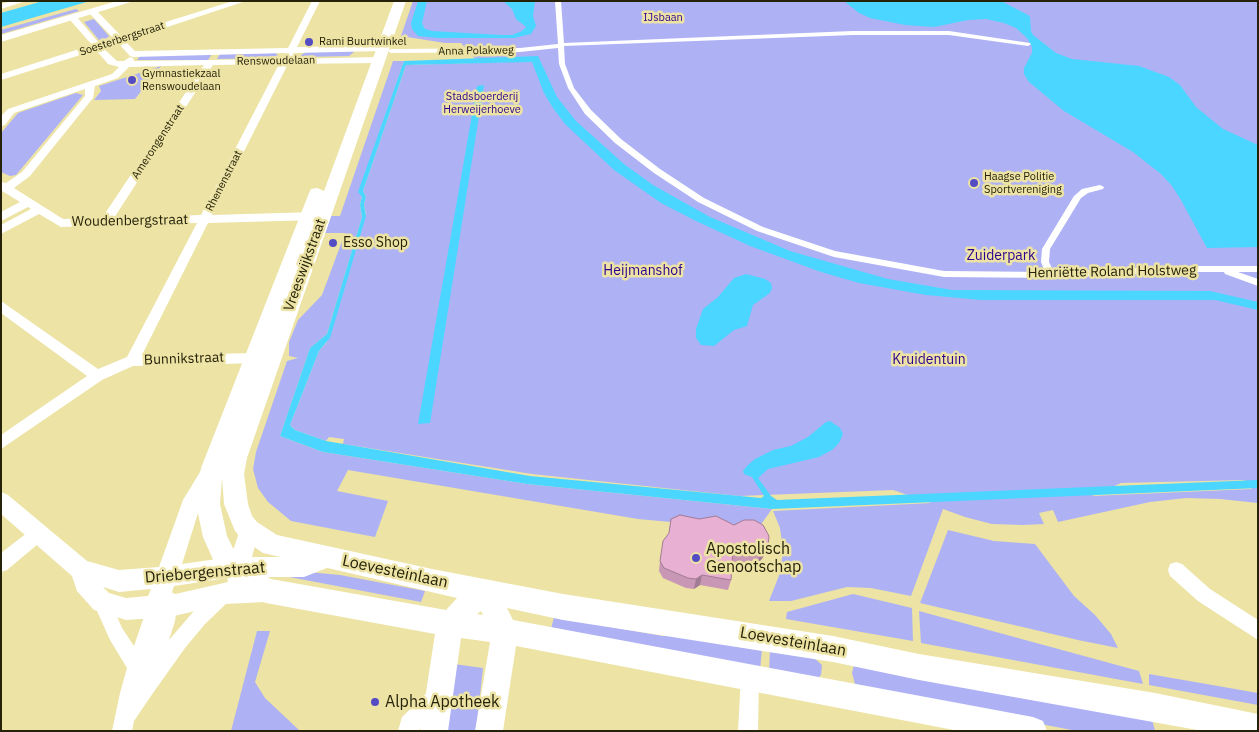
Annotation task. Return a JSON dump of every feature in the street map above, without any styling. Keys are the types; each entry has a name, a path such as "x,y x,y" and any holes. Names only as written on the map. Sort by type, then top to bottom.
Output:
{"main road":[{"name":"Vreeswijkstraat","path":"378,53 389,1"},
{"name":"Vreeswijkstraat","path":"266,591 237,569 218,545 208,504 212,468 262,358 378,53 400,1"},
{"name":"Vreeswijkstraat","path":"262,358 233,474 236,504 243,523 249,530 272,545 329,558"},
{"name":"Loevesteinlaan","path":"329,558 432,581 626,618 697,626 833,649 928,668 1155,707 1258,728"},
{"path":"434,731 450,624 483,590 505,630 489,731"},
{"path":"266,591 450,624 505,630 750,676 959,723 1032,731"}],"street":[{"path":"1,7 22,1"},
{"path":"1,39 129,1"},
{"name":"Soesterbergstraat","path":"1,77 242,1"},
{"name":"Rhenenstraat","path":"132,361 316,1"},
{"name":"Henriëtte Roland Holstweg","path":"558,1 562,64 571,88 588,112 618,142 656,171 701,200 760,229 834,254 944,274 1050,275 1258,269"},
{"path":"1,123 11,111 90,86 115,76 127,64 135,54 130,52 93,12"},
{"name":"Renswoudelaan","path":"73,18 110,62 127,64 287,61 378,53"},
{"name":"Anna Polakweg","path":"378,53 510,50 546,48 560,44 853,33 949,33 1028,44"},
{"name":"Renswoudelaan","path":"135,54 292,50 378,53"},
{"name":"Amerongenstraat","path":"105,222 210,62"},
{"name":"Woudenbergstraat","path":"90,86 90,96 26,174 4,187 61,223 315,216"},
{"path":"1050,275 1045,262 1046,249 1078,196 1085,191 1100,187"},
{"path":"1,217 27,203"},
{"path":"1,230 39,210"},
{"path":"1222,270 1258,283"},
{"path":"1,306 97,376"},
{"name":"Bunnikstraat","path":"1,443 97,376 132,361 262,358"},
{"name":"Vreeswijkstraat","path":"146,686 166,577 190,507 212,468"},
{"name":"Driebergenstraat","path":"1,501 81,570 119,581 237,569 304,567 329,558"},
{"name":"Vreeswijkstraat","path":"124,724 146,686 189,628 225,593 237,569 249,530"},
{"path":"1,564 38,534"},
{"name":"Driebergenstraat","path":"81,570 85,583 102,602 126,609 162,607 225,593 266,591"},
{"path":"1176,570 1204,595 1258,631"},
{"path":"102,602 116,634 137,666"},
{"name":"Vreeswijkstraat","path":"124,724 129,693 137,666 162,607"},
{"path":"748,731 750,676"},
{"path":"408,731 409,724 439,695"}],"green space":[{"name":"Zuiderpark","path":"413,1 1258,1 1258,503 1186,498 1150,502 1058,522 1053,510 1039,513 1044,524 1023,525 992,524 943,509 911,596 871,588 847,587 791,601 769,601 780,573 783,551 780,528 773,511 931,503 893,490 739,496 532,474 343,444 344,439 329,437 326,441 295,430 290,425 319,351 327,342 366,214 364,204 366,197 363,191 406,65 507,62 476,60 461,43 445,43 401,36","holes":["1244,480 1252,489 1092,496 1121,483"]},
{"path":"76,9 79,11 1,34 1,30"},
{"path":"94,19 109,36 107,38 99,40 84,22"},
{"path":"306,52 354,52 349,56 302,57 301,55"},
{"path":"275,53 278,55 270,58 217,59 220,54"},
{"path":"212,54 208,60 137,60 140,56"},
{"path":"393,61 404,61 359,192 362,197 360,205 362,217 327,334 310,348 280,436 323,452 527,484 772,509 757,530 638,519 348,470 337,491 388,501 375,537 291,521 268,502 258,488 253,469 256,452 287,361 298,358 289,356 289,342 298,320 322,295 345,233 325,233 331,216 340,216"},
{"name":"Gymnastiekzaal Renswoudelaan","path":"161,66 135,99 94,100 101,91 99,86"},
{"path":"76,93 83,95 16,175 10,176 1,172 1,133 18,113"},
{"path":"948,530 994,541 1035,544 1074,596 1095,615 1111,634 1118,648 920,603"},
{"path":"287,570 340,575 425,591 421,602 284,576"},
{"path":"853,594 912,608 913,641 786,619 787,612"},
{"path":"919,611 1139,671 1143,684 921,643"},
{"path":"554,617 663,636 692,635 762,649 760,670 551,629"},
{"path":"257,631 270,631 255,682 265,698 300,731 231,731"},
{"path":"770,650 813,657 822,665 821,675 817,679 769,672"},
{"path":"454,664 483,668 476,731 444,731"},
{"path":"854,665 1151,715 1155,731 1077,731 863,690 855,684 852,673"},
{"path":"1149,674 1258,693 1258,705 1149,685"}],"shaded area":[{"path":"43,1 90,1 1,27 1,13"},
{"path":"418,1 427,1 422,23 425,29 432,31 512,35 522,31 526,27 516,19 512,9 503,1 535,1 533,16 536,26 531,34 514,38 438,38 418,36 412,29 411,23"},
{"path":"844,1 1001,1 1028,15 1033,35 1056,53 1072,59 1139,66 1169,77 1180,85 1196,107 1223,129 1258,145 1258,247 1207,248 1181,200 1161,174 1133,152 1064,111 1029,82 1024,74 1024,68 1032,53 1032,47 1027,38 1016,28 986,19 968,20 934,27 905,25 870,18 859,13"},
{"path":"538,56 557,97 576,121 624,164 653,185 710,217 790,251 888,279 952,290 1210,291 1258,302 1258,310 1215,300 981,300 926,295 859,283 821,272 750,246 661,203 614,170 565,124 544,93 532,62 406,65 363,191 366,197 364,204 366,216 330,338 319,351 290,425 295,430 326,441 530,476 761,498 764,496 752,477 744,474 743,471 747,466 755,459 773,450 791,446 808,437 826,422 830,421 840,428 843,434 839,443 832,450 819,457 768,469 758,478 771,496 777,500 1258,480 1258,488 772,509 527,484 323,452 280,436 310,348 327,334 362,217 360,205 362,197 358,192 404,61"},
{"path":"484,85 430,423 418,424 477,86"},
{"path":"746,274 765,279 771,283 770,293 753,305 747,326 734,330 714,346 701,345 696,338 696,329 703,309 718,297 734,278"}],"building":[{"name":"Apostolisch Genootschap","path":"680,515 699,519 716,516 734,525 744,520 754,520 763,525 769,536 768,546 760,554 751,556 733,551 731,580 702,575 696,579 688,578 664,568 660,561 663,541 669,533 671,519"}],"place":[{"name":"Rami Buurtwinkel","path":"309,42"},
{"name":"Gymnastiekzaal Renswoudelaan","path":"132,80"},
{"name":"Haagse Politie Sportvereniging","path":"974,183"},
{"name":"Esso Shop","path":"333,243"},
{"name":"Apostolisch Genootschap","path":"696,558"},
{"name":"Alpha Apotheek","path":"375,702"}],"park label":[{"name":"IJsbaan","path":"663,18"},
{"name":"Stadsboerderij Herweijerhoeve","path":"482,103"},
{"name":"Heijmanshof","path":"643,271"},
{"name":"Kruidentuin","path":"929,360"}]}
